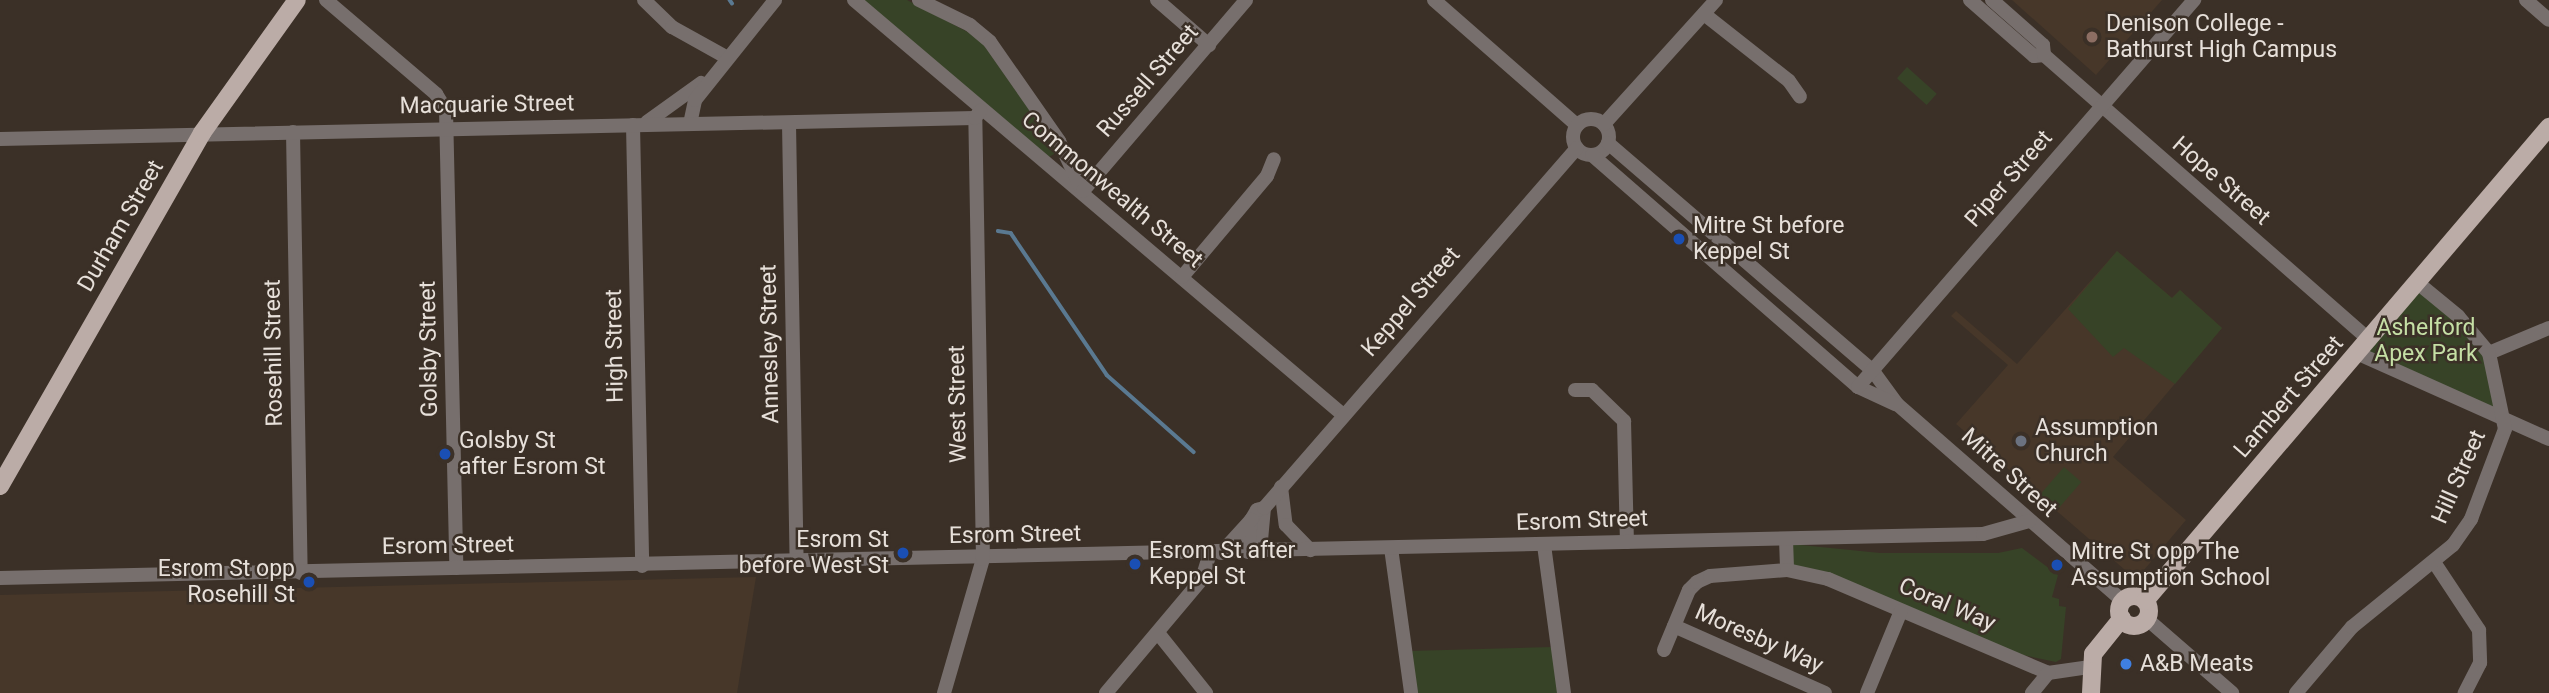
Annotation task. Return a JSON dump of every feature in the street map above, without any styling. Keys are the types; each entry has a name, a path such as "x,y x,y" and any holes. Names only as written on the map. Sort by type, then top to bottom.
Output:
{"main road":[{"name":"Durham Street","path":"0,485 202,133 297,0"},
{"name":"Lambert Street","path":"2145,601 2419,284 2549,127"},
{"path":"2091,693 2090,667 2093,654 2136,596 2145,601 2147,619 2124,615"}],"street":[{"name":"Golsby Street","path":"326,0 436,94 445,107 456,568"},
{"path":"644,0 672,27 726,57"},
{"path":"685,124 715,70 775,0"},
{"name":"Commonwealth Street","path":"854,0 978,114 1083,191 1342,414"},
{"path":"919,0 970,25 990,42 1059,141 1083,191"},
{"path":"1157,0 1209,45"},
{"name":"Russell Street","path":"1083,191 1246,0"},
{"path":"1434,0 1577,125"},
{"path":"1604,124 1716,0"},
{"name":"Hope Street","path":"1970,0 2034,56 2044,55"},
{"name":"Hope Street","path":"1992,0 2043,45 2044,55 2364,347 2505,422 2549,439"},
{"name":"Piper Street","path":"1858,387 2194,0"},
{"path":"2526,0 2549,20"},
{"path":"1704,14 1789,81 1800,97"},
{"path":"636,125 683,98 715,70"},
{"path":"700,93 703,113 718,124"},
{"path":"683,98 685,124"},
{"name":"Macquarie Street","path":"0,139 447,128 789,124 978,114"},
{"name":"West Street","path":"944,693 983,559 978,114"},
{"path":"1591,118 1604,124 1608,143 1592,155 1577,148 1573,134 1577,125 1591,118"},
{"name":"Annesley Street","path":"789,124 797,563"},
{"name":"High Street","path":"636,125 642,566"},
{"name":"Rosehill Street","path":"293,132 301,573"},
{"name":"Mitre Street","path":"1608,143 1873,371 1897,404 2029,521 2124,615"},
{"name":"Keppel Street","path":"1106,693 1204,576 1215,553 1264,508 1342,414 1577,148"},
{"name":"Mitre Street","path":"1592,155 1858,387 1897,404"},
{"path":"1182,277 1266,176 1274,159"},
{"name":"Hill Street","path":"2296,693 2361,619 2434,562 2470,519 2505,422 2489,353 2458,316 2419,284"},
{"path":"2489,353 2549,328"},
{"path":"1575,390 1592,390 1623,421 1627,542"},
{"path":"1281,487 1286,525 1310,550"},
{"path":"1254,552 1264,508"},
{"path":"1251,520 1254,552"},
{"name":"Esrom Street","path":"0,578 983,559 1786,539 1996,533 2029,521"},
{"path":"1786,539 1787,570"},
{"path":"1544,545 1564,693"},
{"path":"1391,548 1411,693"},
{"path":"2434,562 2479,630 2480,663 2465,693"},
{"name":"Coral Way","path":"1664,650 1697,582 1710,576 1787,570 1828,579 2048,673"},
{"path":"1867,693 1901,611"},
{"path":"2147,619 2232,693"},
{"name":"Moresby Way","path":"1674,626 1825,693"},
{"path":"1158,633 1206,693"},
{"path":"2032,693 2048,673 2090,667"}],"shaded area":[{"name":"Denison College - Bathurst High Campus","path":"2012,0 2162,0 2096,75"},
{"path":"2117,251 2172,298 2180,290 2222,328 2113,457 2186,520 2139,576 2132,576 1956,424 2008,365 1951,316 1956,311 2017,364"},
{"path":"756,577 737,693 0,693 0,595"}],"green space":[{"path":"861,0 907,0 979,38 1056,148 1054,154 1049,157"},
{"path":"1907,67 1937,94 1927,105 1897,78"},
{"path":"2117,251 2172,298 2180,290 2222,328 2175,384 2124,348 2113,357 2068,309"},
{"name":"Ashelford Apex Park","path":"2419,284 2477,337 2505,422 2359,354"},
{"path":"2064,467 2081,482 2055,512 2038,497"},
{"path":"1791,544 1880,553 1998,553 2022,548 2058,575 2052,597 2059,599 2059,606 2066,607 2061,659 2056,662 2018,654 1792,571"},
{"path":"1552,647 1558,693 1414,693 1409,651"}],"waterway":[{"path":"998,231 1011,233 1107,375 1194,452"}],"place":[{"name":"Denison College - Bathurst High Campus","path":"2092,37"},
{"name":"Mitre St before Keppel St","path":"1679,239"},
{"name":"Assumption Church","path":"2021,441"},
{"name":"Golsby St after Esrom St","path":"445,454"},
{"name":"Esrom St before West St","path":"903,553"},
{"name":"Esrom St after Keppel St","path":"1135,564"},
{"name":"Mitre St opp The Assumption School","path":"2057,565"},
{"name":"Esrom St opp Rosehill St","path":"309,582"},
{"name":"A&B Meats","path":"2126,664"}]}
